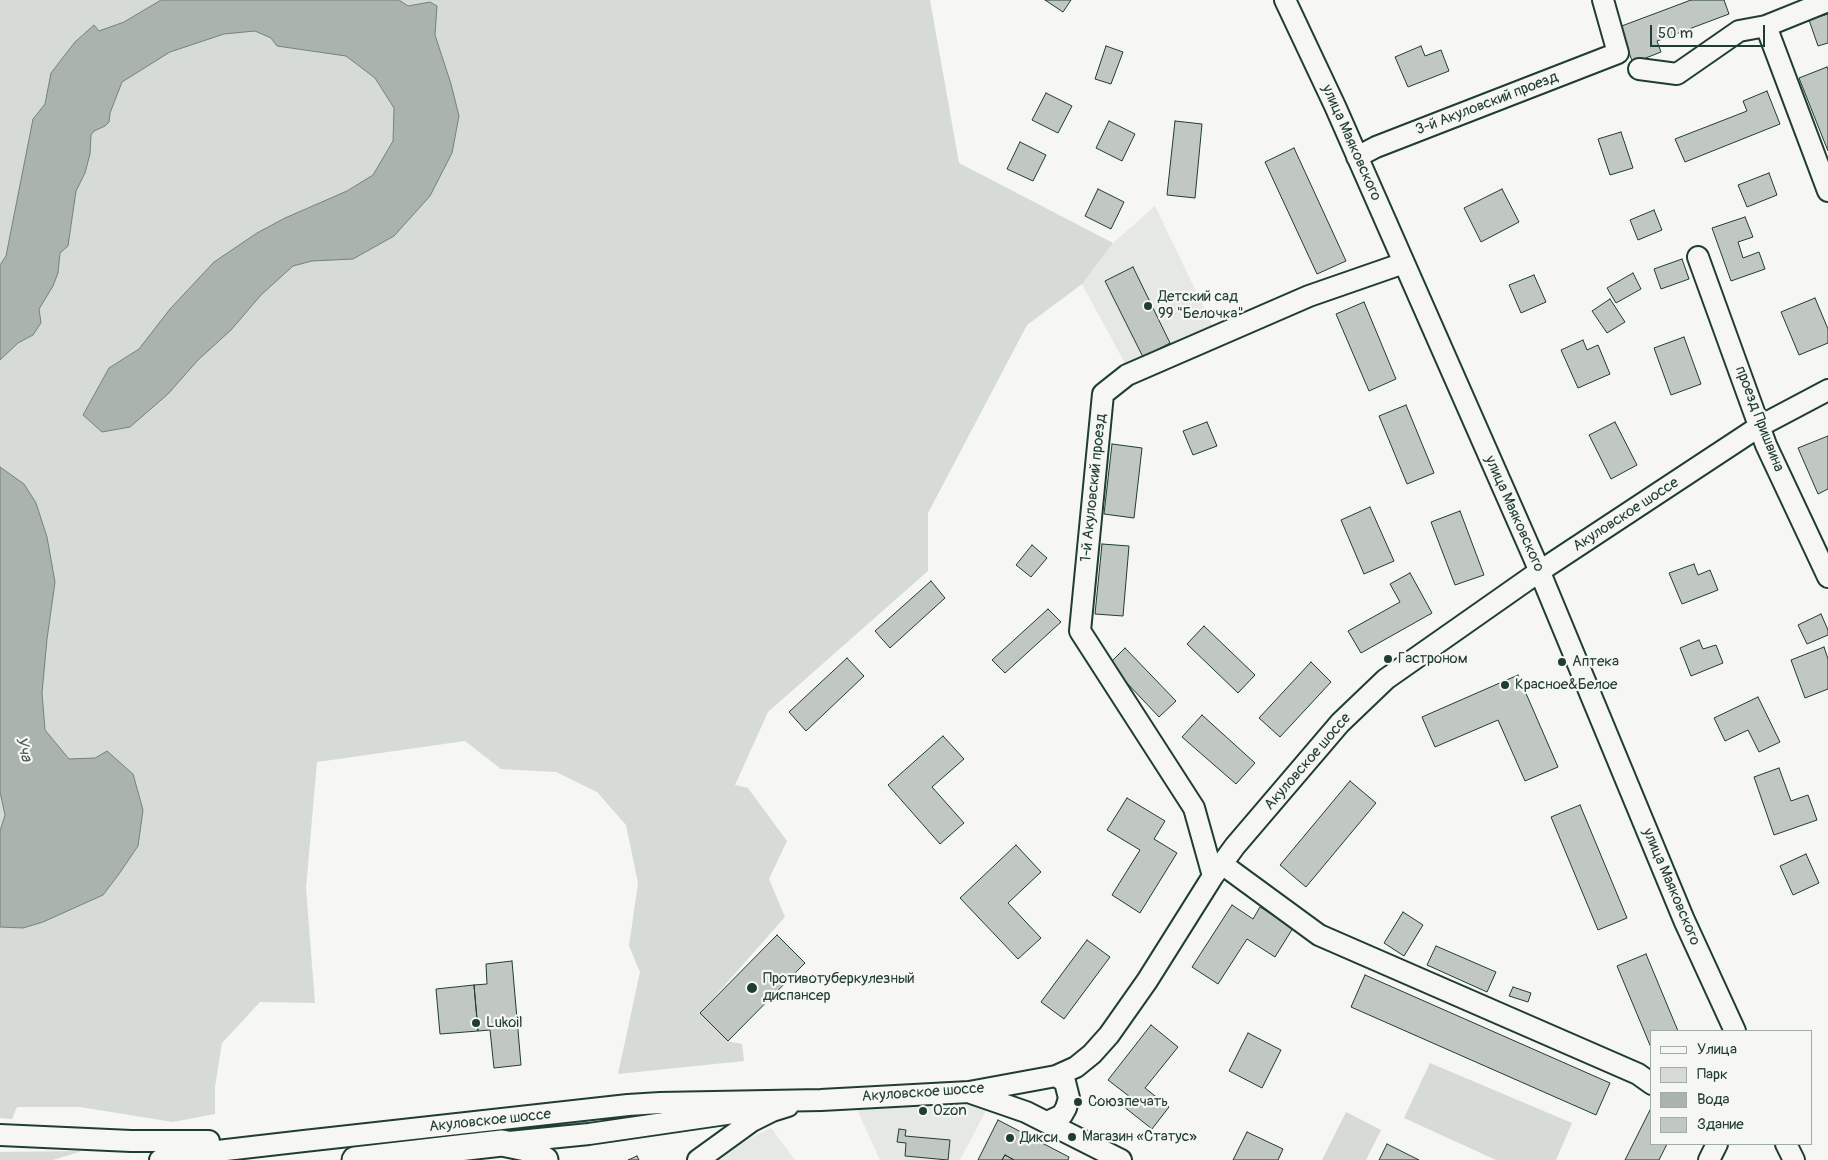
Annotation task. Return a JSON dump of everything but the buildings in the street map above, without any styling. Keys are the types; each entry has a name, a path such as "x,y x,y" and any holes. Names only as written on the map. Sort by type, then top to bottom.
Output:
{"main road":[{"name":"Акуловское шоссе","path":"355,1160 502,1143"},
{"path":"502,1143 526,1148 544,1160"}],"street":[{"name":"улица Маяковского","path":"1285,0 1357,157 1540,571 1684,920 1735,1030"},
{"name":"3-й Акуловский проезд","path":"1357,157 1376,147 1618,53 1603,0"},
{"path":"1639,69 1677,74 1739,31 1766,26 1828,1"},
{"path":"1766,26 1828,191"},
{"name":"проезд Пришвина","path":"1698,256 1766,445 1828,577"},
{"name":"1-й Акуловский проезд","path":"1218,870 1194,808 1080,631 1103,394 1127,376 1309,296 1404,263"},
{"name":"Акуловское шоссе","path":"160,1160 304,1141 628,1105 821,1100 969,1092 1035,1078 1056,1076 1076,1067 1092,1054 1109,1035 1147,981 1235,846 1340,723 1386,680 1540,571 1760,426 1828,390"},
{"path":"1218,870 1319,935 1638,1074 1650,1083"},
{"path":"1047,1122 1062,1115 1069,1098 1065,1082 1056,1076"},
{"path":"1026,1112 1024,1095 1027,1086 1035,1078"},
{"path":"969,1092 1026,1112 1121,1160"},
{"name":"Акуловское шоссе","path":"502,1143 589,1134 821,1100"},
{"path":"698,1160 772,1110 796,1103"},
{"path":"0,1135 130,1141 304,1141"},
{"path":"1710,1160 1717,1145"},
{"path":"1786,1145 1794,1160"}],"shaded area":[{"name":"Детский сад 99 \"Белочка\"","path":"1155,206 1213,327 1128,369 1082,284 1113,243"},
{"path":"855,1105 989,1105 960,1160 880,1160"},
{"path":"771,1128 795,1160 712,1160 720,1153"}],"green space":[{"path":"0,0 930,0 959,163 1113,243 1082,284 1027,325 928,513 928,571 768,712 735,785 748,788 787,841 769,879 785,917 700,1013 728,1041 742,1044 744,1061 618,1074 640,972 629,946 638,883 626,825 597,792 556,772 501,769 465,741 317,762 306,888 315,1003 260,1002 222,1043 215,1087 215,1114 173,1122 80,1107 17,1107 12,1119 0,1118"},
{"path":"1430,1063 1572,1123 1556,1160 1496,1160 1404,1118"},
{"path":"1346,1112 1381,1130 1366,1160 1322,1160"},
{"path":"82,1151 53,1160 0,1160 0,1152"}],"water":[{"path":"161,0 399,0 408,6 430,2 437,6 435,35 459,116 452,153 430,196 394,236 353,259 312,261 293,266 261,295 231,330 198,360 168,394 130,427 102,432 83,415 109,368 139,349 170,309 214,262 257,233 285,218 347,191 373,175 393,141 394,108 375,78 346,56 277,46 271,38 255,31 224,34 170,52 122,82 110,113 109,122 91,135 90,154 85,173 76,191 68,246 60,253 58,273 53,286 39,309 41,323 33,335 18,343 0,360 0,265 6,256 33,119 45,104 51,73 75,42 94,25 99,31 124,22"},
{"name":"Уча","path":"0,467 24,484 36,503 47,537 55,582 42,693 45,730 69,759 95,758 107,751 133,774 143,810 138,846 103,895 43,922 23,928 0,927 0,831 5,815 0,792"}],"place":[{"name":"Детский сад 99 \"Белочка\"","path":"1148,306"},
{"name":"Гастроном","path":"1388,659"},
{"name":"Аптека","path":"1562,662"},
{"name":"Красное&Белое","path":"1505,685"},
{"name":"Противотуберкулезный диспансер","path":"752,988"},
{"name":"Lukoil","path":"476,1023"},
{"name":"Союзпечать","path":"1078,1102"},
{"name":"Ozon","path":"923,1111"},
{"name":"Магазин «Статус»","path":"1072,1137"},
{"name":"Дикси","path":"1010,1138"}]}
